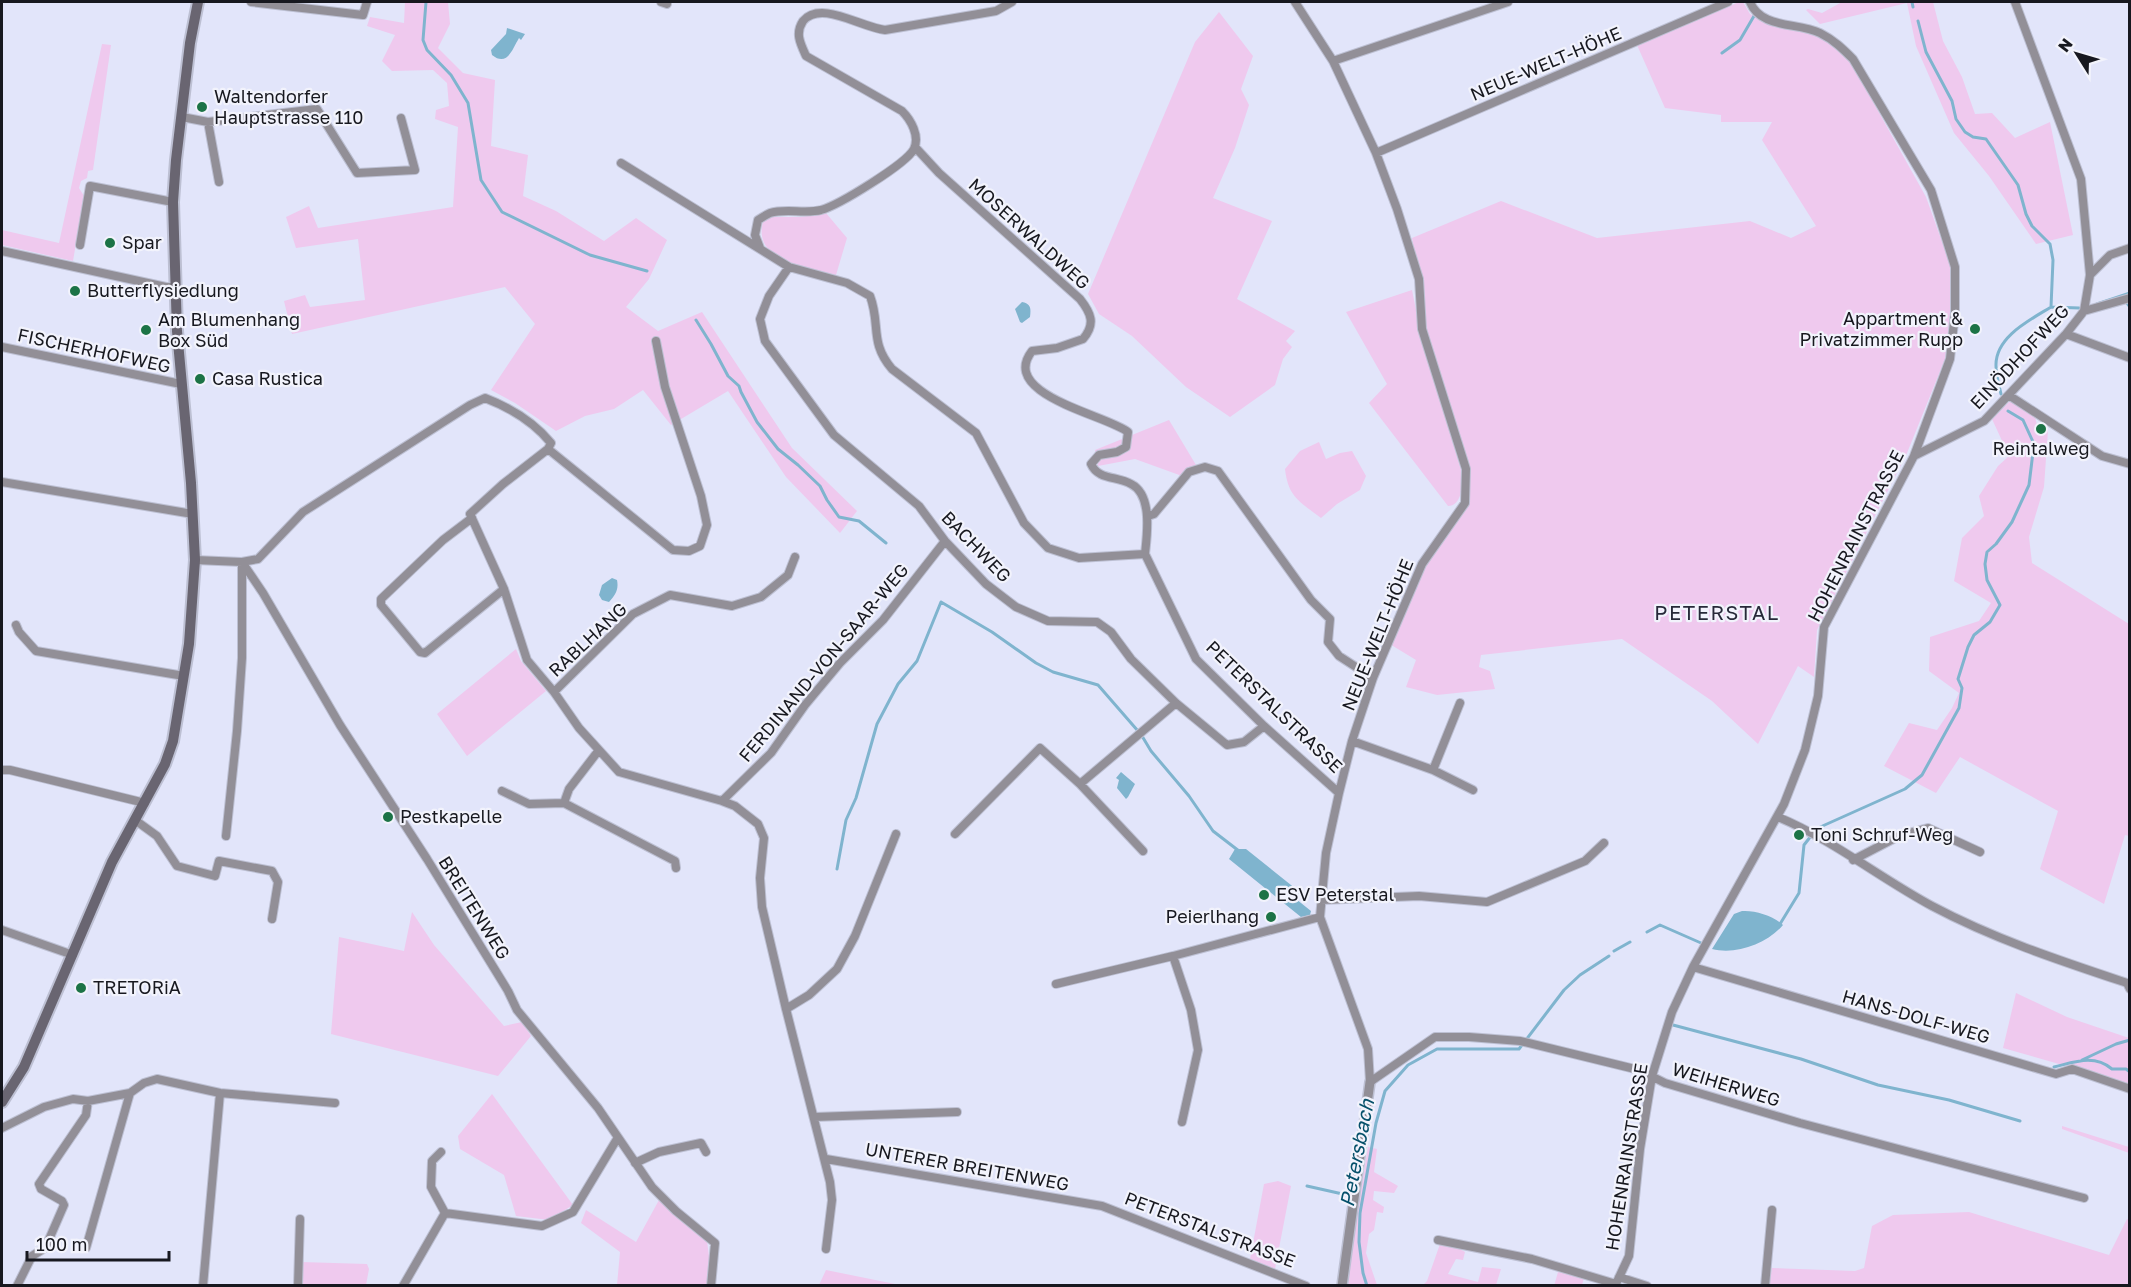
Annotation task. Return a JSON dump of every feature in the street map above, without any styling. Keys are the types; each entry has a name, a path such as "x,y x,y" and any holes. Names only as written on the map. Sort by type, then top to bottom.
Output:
{"main road":[{"path":"2,1102 24,1067 112,862 165,764 173,741 192,618 195,560 175,287 173,202 190,43 198,2"}],"street":[{"path":"251,2 363,15 367,2"},
{"path":"760,248 755,235 758,220 771,212 821,210 856,193 907,158 915,147 915,131 910,119 902,111 806,56 799,42 799,30 807,16 819,8 832,9 874,28 885,30 996,11 1012,2"},
{"name":"NEUE-WELT-HÖHE","path":"1295,2 1333,61 1376,153 1419,279 1422,329 1467,470 1465,503 1422,564 1373,678 1352,741 1339,793"},
{"path":"1333,61 1509,2"},
{"name":"NEUE-WELT-HÖHE","path":"1376,153 1728,2"},
{"name":"HOHENRAINSTRASSE","path":"1617,1282 1629,1256 1640,1149 1652,1076 1672,1012 1692,967 1778,817 1805,750 1818,696 1824,627 1914,456 1950,359 1955,313 1955,267 1931,190 1853,59 1837,43 1818,32 1766,19 1754,12 1750,2"},
{"name":"EINÖDHOFWEG","path":"1914,456 1984,421 2010,396 2084,311 2090,275 2081,179 2015,2"},
{"path":"182,117 208,122 317,109 357,173 415,170 401,118"},
{"path":"208,122 219,182"},
{"name":"MOSERWALDWEG","path":"915,147 939,173 1080,298 1091,313 1092,325 1083,339 1057,348 1032,351 1026,362 1027,375 1034,386 1046,393 1071,407 1128,432 1126,447 1117,452 1099,455 1091,464 1098,473 1131,483 1140,493 1148,516 1145,554"},
{"path":"621,163 789,267 847,283 870,296 875,309 877,346 884,359 892,369 976,433 1024,523 1048,548 1079,558 1145,554"},
{"path":"80,245 90,186 173,202"},
{"path":"2090,275 2110,255 2130,249"},
{"path":"2,251 166,287 175,287"},
{"name":"BACHWEG","path":"789,267 769,296 760,319 765,341 834,435 919,506 945,541 986,584 1016,607 1048,621 1097,622 1111,632 1131,659 1176,703 1227,745 1245,742 1264,726"},
{"name":"EINÖDHOFWEG","path":"2084,311 2130,298"},
{"path":"2066,334 2130,358"},
{"path":"548,449 673,550 689,551 700,546 707,525 703,505 665,387 656,341"},
{"name":"FISCHERHOFWEG","path":"2,347 181,384"},
{"path":"2010,396 2102,456 2130,464"},
{"path":"195,560 243,562 258,559 303,512 432,428 485,398 507,406 539,429 551,443 548,449 503,484 470,514 504,589 527,660 554,692 579,728 619,772 722,801 735,806 758,825 764,838 760,878 762,908 826,1160 832,1200 826,1249"},
{"path":"1148,516 1154,513 1189,472 1205,467 1218,471 1311,600 1330,619 1328,642 1339,656 1373,678"},
{"path":"2,482 193,514"},
{"path":"472,518 443,540 381,599 381,605 422,654 504,589"},
{"name":"FERDINAND-VON-SAAR-WEG","path":"722,801 771,753 805,705 840,663 882,620 945,541"},
{"name":"PETERSTALSTRASSE","path":"1145,554 1196,659 1264,726 1339,793 1326,853 1320,917 1368,1049 1371,1082 1342,1286"},
{"name":"RABLHANG","path":"554,692 633,614 670,595 732,606 761,597 788,575 795,557"},
{"path":"226,836 242,658 243,562"},
{"name":"BREITENWEG","path":"243,562 340,724 427,859 518,1010 598,1108 617,1139 652,1187 676,1212 715,1243 711,1286"},
{"path":"16,625 19,632 36,651 184,676"},
{"path":"1080,784 1176,703"},
{"path":"1433,770 1460,703"},
{"path":"1352,741 1433,770 1473,790"},
{"path":"955,834 1040,748 1080,784 1143,851"},
{"path":"564,804 568,789 599,750"},
{"path":"2,770 145,802"},
{"path":"502,791 529,804 564,804 675,861 676,868"},
{"path":"1778,817 1810,831 1853,860 1934,906 2013,944 2127,983 2130,988"},
{"path":"135,820 158,836 177,866 215,876 219,861 272,871 278,882 272,919"},
{"path":"1853,860 1900,834 1928,828 1980,852"},
{"path":"786,1009 809,995 837,969 855,936 896,834"},
{"path":"1321,900 1419,896 1487,902 1585,861 1604,843"},
{"path":"1056,984 1320,917"},
{"path":"2,930 73,955"},
{"path":"1173,956 1191,1010 1198,1050 1182,1122"},
{"name":"HANS-DOLF-WEG","path":"1692,967 2056,1074 2072,1070 2130,1089"},
{"name":"WEIHERWEG","path":"1371,1082 1435,1037 1469,1037 1523,1042 1639,1070 1665,1083 1800,1123 2084,1198"},
{"path":"2,1128 44,1107 73,1100 88,1101 130,1093 144,1083 158,1079 220,1093 335,1103"},
{"path":"86,1248 130,1093"},
{"path":"203,1286 220,1093"},
{"path":"17,1286 32,1256 45,1248 64,1204 41,1189 40,1182 86,1115 88,1101"},
{"name":"UNTERER BREITENWEG","path":"814,1117 957,1112"},
{"path":"445,1213 542,1226 573,1212 617,1139"},
{"path":"635,1163 658,1152 700,1143 706,1152"},
{"path":"441,1152 432,1161 431,1187 445,1213"},
{"name":"UNTERER BREITENWEG","path":"826,1160 1102,1206"},
{"name":"PETERSTALSTRASSE","path":"1102,1206 1306,1286"},
{"path":"1765,1286 1772,1210"},
{"path":"403,1286 445,1213"},
{"path":"298,1286 300,1219"},
{"path":"1438,1240 1532,1259 1617,1282 1647,1286"}],"shaded area":[{"path":"405,2 448,2 450,24 438,48 463,73 495,80 491,146 528,155 523,196 556,211 604,241 636,218 667,240 649,279 626,307 658,331 702,312 792,448 857,511 840,533 786,477 728,391 671,425 643,390 614,409 585,416 556,431 515,403 491,390 535,324 505,287 292,334 284,301 305,295 310,307 365,300 358,239 296,248 286,217 309,206 318,228 453,207 458,127 435,119 436,110 449,106 447,83 433,70 392,71 382,61 395,35 367,26 370,17 404,23"},
{"path":"1743,2 1750,14 1764,22 1818,35 1834,45 1853,66 1926,197 1951,267 1950,313 1945,359 1907,453 1817,630 1814,677 1798,666 1758,744 1712,701 1622,639 1481,655 1479,667 1490,671 1495,689 1437,695 1406,687 1416,660 1388,643 1422,564 1465,503 1466,469 1422,329 1419,279 1412,238 1501,201 1597,238 1750,221 1791,238 1816,226 1762,140 1772,122 1721,122 1721,115 1665,108 1637,45"},
{"path":"1842,2 1933,2 1943,41 1962,77 1975,114 1992,113 2015,138 2050,122 2073,235 2036,244 1989,176 1954,133 1916,46 1907,3 1820,24 1806,10 1822,13"},
{"path":"1219,12 1253,56 1241,89 1249,105 1235,148 1213,198 1272,221 1237,299 1295,331 1286,341 1292,347 1283,359 1275,385 1230,417 1186,387 1132,336 1099,314 1088,294 1195,42"},
{"path":"102,44 111,45 93,170 88,171 87,178 81,181 79,188 84,196 73,261 2,245 2,230 59,243"},
{"path":"826,213 847,238 836,275 785,260 766,246 762,235 763,222 769,217 801,217"},
{"path":"1412,290 1421,335 1463,477 1458,500 1448,506 1369,403 1387,384 1346,312"},
{"path":"2011,400 2034,413 2038,429 2048,430 2044,487 2029,537 2032,563 2129,624 2129,836 2125,835 2104,904 2040,869 2058,811 1960,757 1936,793 1884,766 1909,723 1937,730 1959,693 1929,671 1930,637 1979,621 1991,603 1954,581 1962,538 1984,516 1979,496 1998,466 2009,456 1992,419"},
{"path":"1169,420 1196,465 1182,476 1135,459 1098,466 1095,450"},
{"path":"1319,442 1326,459 1352,451 1366,476 1360,490 1337,504 1321,518 1292,493 1285,469 1300,451"},
{"path":"516,649 521,661 546,691 467,756 437,714"},
{"path":"412,912 434,945 504,1026 522,1022 531,1036 498,1076 331,1034 339,937 404,951"},
{"path":"2016,993 2067,1017 2129,1038 2129,1084 2003,1048"},
{"path":"492,1094 573,1205 549,1220 516,1216 504,1175 460,1149 458,1136"},
{"path":"2062,1126 2129,1147 2129,1153 2062,1129"},
{"path":"1368,1147 1377,1149 1374,1172 1398,1186 1394,1193 1374,1191 1373,1200 1384,1207 1383,1213 1377,1212 1374,1230 1369,1234 1366,1253 1377,1285 1348,1286 1351,1248"},
{"path":"1278,1181 1291,1186 1275,1269 1250,1259 1264,1184"},
{"path":"659,1200 707,1241 710,1264 708,1285 617,1285 620,1252 581,1223 586,1210 636,1242"},
{"path":"1969,1212 2109,1255 2127,1219 2129,1220 2129,1285 1769,1286 1772,1268 1855,1271 1864,1268 1872,1226 1893,1215"},
{"path":"1440,1244 1456,1247 1465,1252 1463,1260 1456,1259 1448,1274 1478,1282 1482,1267 1501,1269 1496,1285 1422,1286 1427,1281"},
{"path":"301,1262 367,1264 369,1269 366,1285 300,1286"},
{"path":"826,1270 900,1285 819,1285"},
{"path":"1558,1272 1584,1278 1582,1285 1554,1286"}],"water":[{"path":"507,28 525,34 521,40 519,38 508,56 502,59 497,58 492,55 491,50 506,34"},
{"path":"1022,302 1029,305 1030,317 1022,323 1015,309"},
{"path":"612,578 617,580 617,587 615,595 609,602 602,600 599,595 602,585"},
{"path":"1121,772 1135,784 1126,799 1117,788 1119,780 1116,778"},
{"path":"1235,849 1246,849 1301,893 1296,899 1311,911 1310,915 1301,917 1229,859"},
{"path":"1742,911 1764,914 1783,925 1760,943 1741,949 1712,949 1734,914"}],"waterway":[{"path":"426,2 423,40 427,50 451,75 468,103 481,180 502,212 590,255 647,271"},
{"name":"Petersbach","path":"1912,2 1913,7"},
{"path":"1722,53 1740,40 1754,16"},
{"name":"Petersbach","path":"1918,21 1926,52 1952,101 1956,119 1965,132 1973,137 1986,139 2018,185 2026,214 2032,226 2050,244 2053,260 2051,307 2015,330 2001,346 1996,366 2001,394"},
{"path":"2097,304 2130,293"},
{"path":"2127,303 2130,307"},
{"path":"2051,307 2079,308"},
{"path":"696,320 728,376 739,386 757,422 778,449 820,486 839,517 859,521 886,543"},
{"name":"Petersbach","path":"1816,831 1818,828 1905,789 1922,775 1959,708 1962,688 1958,679 1968,647 1974,635 1990,622 2000,605 1987,580 1985,564 1987,552 2012,522 2029,485 2034,444 2023,420 2008,411"},
{"path":"837,869 846,820 856,798 877,724 898,684 917,661 941,602 1053,672 1098,685 1138,731"},
{"path":"1142,736 1213,831 1239,851"},
{"name":"Petersbach","path":"1780,924 1799,893 1804,845 1811,836"},
{"name":"Petersbach","path":"1647,932 1660,925 1701,943"},
{"name":"Petersbach","path":"1614,951 1630,942"},
{"name":"Petersbach","path":"1367,1286 1359,1242 1360,1213 1376,1123 1385,1091 1408,1065 1437,1049 1519,1049 1564,990 1580,975 1609,956"},
{"path":"1673,1025 1801,1059 1878,1085 1949,1100 2020,1121"},
{"path":"2082,1060 2130,1040"},
{"path":"2054,1067 2091,1060 2105,1064 2112,1069 2126,1069 2130,1072"},
{"path":"1307,1186 1347,1195"}],"place":[{"name":"Waltendorfer Hauptstrasse 110","path":"202,107"},
{"name":"Spar","path":"110,243"},
{"name":"Butterflysiedlung","path":"75,291"},
{"name":"Appartment & Privatzimmer Rupp","path":"1975,329"},
{"name":"Am Blumenhang Box Süd","path":"146,330"},
{"name":"Casa Rustica","path":"200,379"},
{"name":"Reintalweg","path":"2041,429"},
{"name":"Pestkapelle","path":"388,817"},
{"name":"Toni Schruf-Weg","path":"1799,835"},
{"name":"ESV Peterstal","path":"1264,895"},
{"name":"Peierlhang","path":"1271,917"},
{"name":"TRETORiA","path":"81,988"}],"district":[{"name":"PETERSTAL","path":"1717,613"}]}
